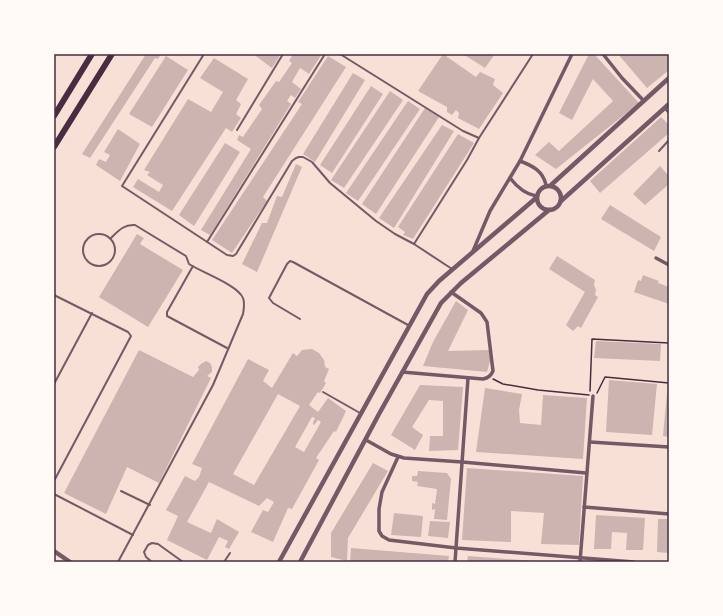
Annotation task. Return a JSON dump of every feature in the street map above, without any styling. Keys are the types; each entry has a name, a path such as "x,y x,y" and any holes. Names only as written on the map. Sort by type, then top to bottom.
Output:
{"highway":[{"path":"54,116 92,54"},
{"path":"54,147 112,54"}],"street":[{"path":"473,252 490,211 520,161 572,54"},
{"path":"603,54 622,78 644,101"},
{"path":"279,562 430,290 536,197 540,189 549,185 669,78"},
{"path":"300,562 438,308 451,292 549,210 558,206 561,201 669,104"},
{"path":"520,161 536,168 549,185 559,190 561,201"},
{"path":"510,178 523,191 536,197 540,207 549,210"},
{"path":"656,258 669,266"},
{"path":"402,372 483,379 489,377 493,371 487,322 481,313 451,292"},
{"path":"455,562 468,378"},
{"path":"580,560 586,473 590,442 592,396"},
{"path":"366,440 398,457 586,473"},
{"path":"590,442 669,447"},
{"path":"398,457 382,492 378,523 380,534 393,542 580,560 634,562"},
{"path":"584,507 669,514"},
{"path":"54,551 70,562"}],"lane":[{"path":"204,54 122,186 230,256 234,255 292,161 296,158 303,157 312,162 330,183 376,221 453,269"},
{"path":"237,130 283,54"},
{"path":"207,242 325,54"},
{"path":"340,54 463,131 479,138"},
{"path":"414,244 533,54"},
{"path":"664,108 669,113"},
{"path":"659,151 669,140"},
{"path":"110,238 124,226 130,224 135,225 186,256 188,263 236,288 243,298 244,304 243,314 212,385 150,505 118,562"},
{"path":"99,234 110,238 116,250 111,262 99,267 88,262 83,255 85,242 87,239 91,236 99,234"},
{"path":"300,319 273,303 269,298 290,261 409,326"},
{"path":"193,266 167,312 167,316 227,348"},
{"path":"54,295 129,332 131,337 54,480"},
{"path":"54,384 92,313"},
{"path":"323,392 361,413"},
{"path":"121,491 150,505"},
{"path":"54,494 133,535"},
{"path":"152,562 146,557 144,552 148,545 152,543 158,544 182,562"},
{"path":"224,562 230,553"}],"path":[{"path":"592,396 592,339 669,343"},
{"path":"489,377 503,384 538,390 592,396 596,396 605,377 669,383"}],"building":[{"path":"146,54 161,54 158,59 155,58 90,158 82,154"},
{"path":"253,54 281,54 272,68"},
{"path":"293,54 322,54 309,74 300,68 292,82 301,89 295,98 291,95 287,101 291,104 210,235 201,230 251,149 237,140 239,135 243,137 262,109 259,105 276,81 279,82 292,63 289,61"},
{"path":"443,54 476,77 480,72 495,79 493,85 503,93 479,129 458,118 459,113 456,110 452,115 447,112 447,107 418,91"},
{"path":"463,54 495,54 485,68"},
{"path":"589,54 594,54 639,103 556,169 535,155 549,142 559,151 613,101 593,79 572,120 559,113"},
{"path":"618,54 669,54 669,70 647,88"},
{"path":"166,56 188,70 152,127 129,114"},
{"path":"328,56 346,67 263,197 267,201 232,253 212,240 302,104 298,102"},
{"path":"214,58 248,79 236,100 241,104 236,114 241,118 232,132 226,128 172,211 133,187 138,179 159,192 163,185 147,175 150,172 144,170 188,99 211,112 223,92 200,78"},
{"path":"353,73 365,80 315,162 303,154"},
{"path":"371,86 383,94 332,173 320,165"},
{"path":"390,91 403,100 344,188 331,180"},
{"path":"408,101 420,109 358,201 346,193"},
{"path":"425,108 439,117 376,214 362,204"},
{"path":"661,117 669,125 669,133 600,193 590,181"},
{"path":"442,125 454,131 394,228 379,218"},
{"path":"118,129 140,144 120,181 96,165 99,159 106,162 110,155 104,152"},
{"path":"458,134 474,143 413,239 403,235 405,232 398,227"},
{"path":"225,143 240,152 194,226 179,215"},
{"path":"296,164 302,167 257,272 242,264 262,223 267,223 277,196 282,197"},
{"path":"660,166 669,176 669,184 645,205 633,194"},
{"path":"610,205 661,237 654,251 601,219"},
{"path":"137,234 144,238 140,244 183,270 148,327 99,297"},
{"path":"557,256 595,280 595,295 598,297 581,328 578,326 573,331 566,325 585,292 549,269"},
{"path":"643,275 659,281 658,283 669,287 669,304 634,292 638,280 641,281"},
{"path":"456,301 468,310 448,351 490,350 490,361 487,372 423,366 433,342"},
{"path":"596,341 661,344 660,361 594,358"},
{"path":"312,349 319,353 324,360 325,367 329,369 324,381 326,383 320,393 318,392 309,405 318,412 328,398 346,411 336,432 334,431 316,458 319,460 292,509 288,508 273,542 251,532 263,510 268,512 274,502 267,498 259,506 209,482 187,522 211,533 217,519 239,532 229,549 225,547 228,541 219,537 207,560 167,540 178,516 166,510 185,476 195,481 199,477 202,468 192,464 248,359 269,370 263,381 272,388 293,353 297,356 302,350","holes":["278,394 300,406 254,485 233,474","312,417 315,418 313,425 318,420 321,422 304,452 295,447"]},
{"path":"139,350 193,377 199,370 198,367 206,361 210,363 212,367 212,372 207,376 211,378 159,483 127,467 106,514 64,493"},
{"path":"609,380 657,384 652,435 606,432"},
{"path":"669,382 669,437 663,436"},
{"path":"420,385 463,387 458,450 429,451 430,436 443,436 443,401 429,400 412,427 423,435 415,450 391,435"},
{"path":"485,388 522,394 519,410 520,423 541,425 543,395 587,398 583,459 476,452"},
{"path":"373,463 388,471 348,538 347,561 331,557 331,533"},
{"path":"467,468 583,476 579,545 541,544 544,513 511,511 511,542 462,540"},
{"path":"418,471 447,473 451,479 447,520 434,519 435,509 432,510 432,503 435,504 437,489 417,486 418,482 412,481 412,476 417,476"},
{"path":"394,513 423,516 421,537 391,535"},
{"path":"596,515 645,518 643,550 626,550 627,533 612,532 611,549 594,549"},
{"path":"658,519 669,519 669,553 657,552"},
{"path":"430,521 450,522 448,538 428,536"},
{"path":"351,548 449,556 448,562 350,562"},
{"path":"468,556 535,561 535,562 467,562"}]}
